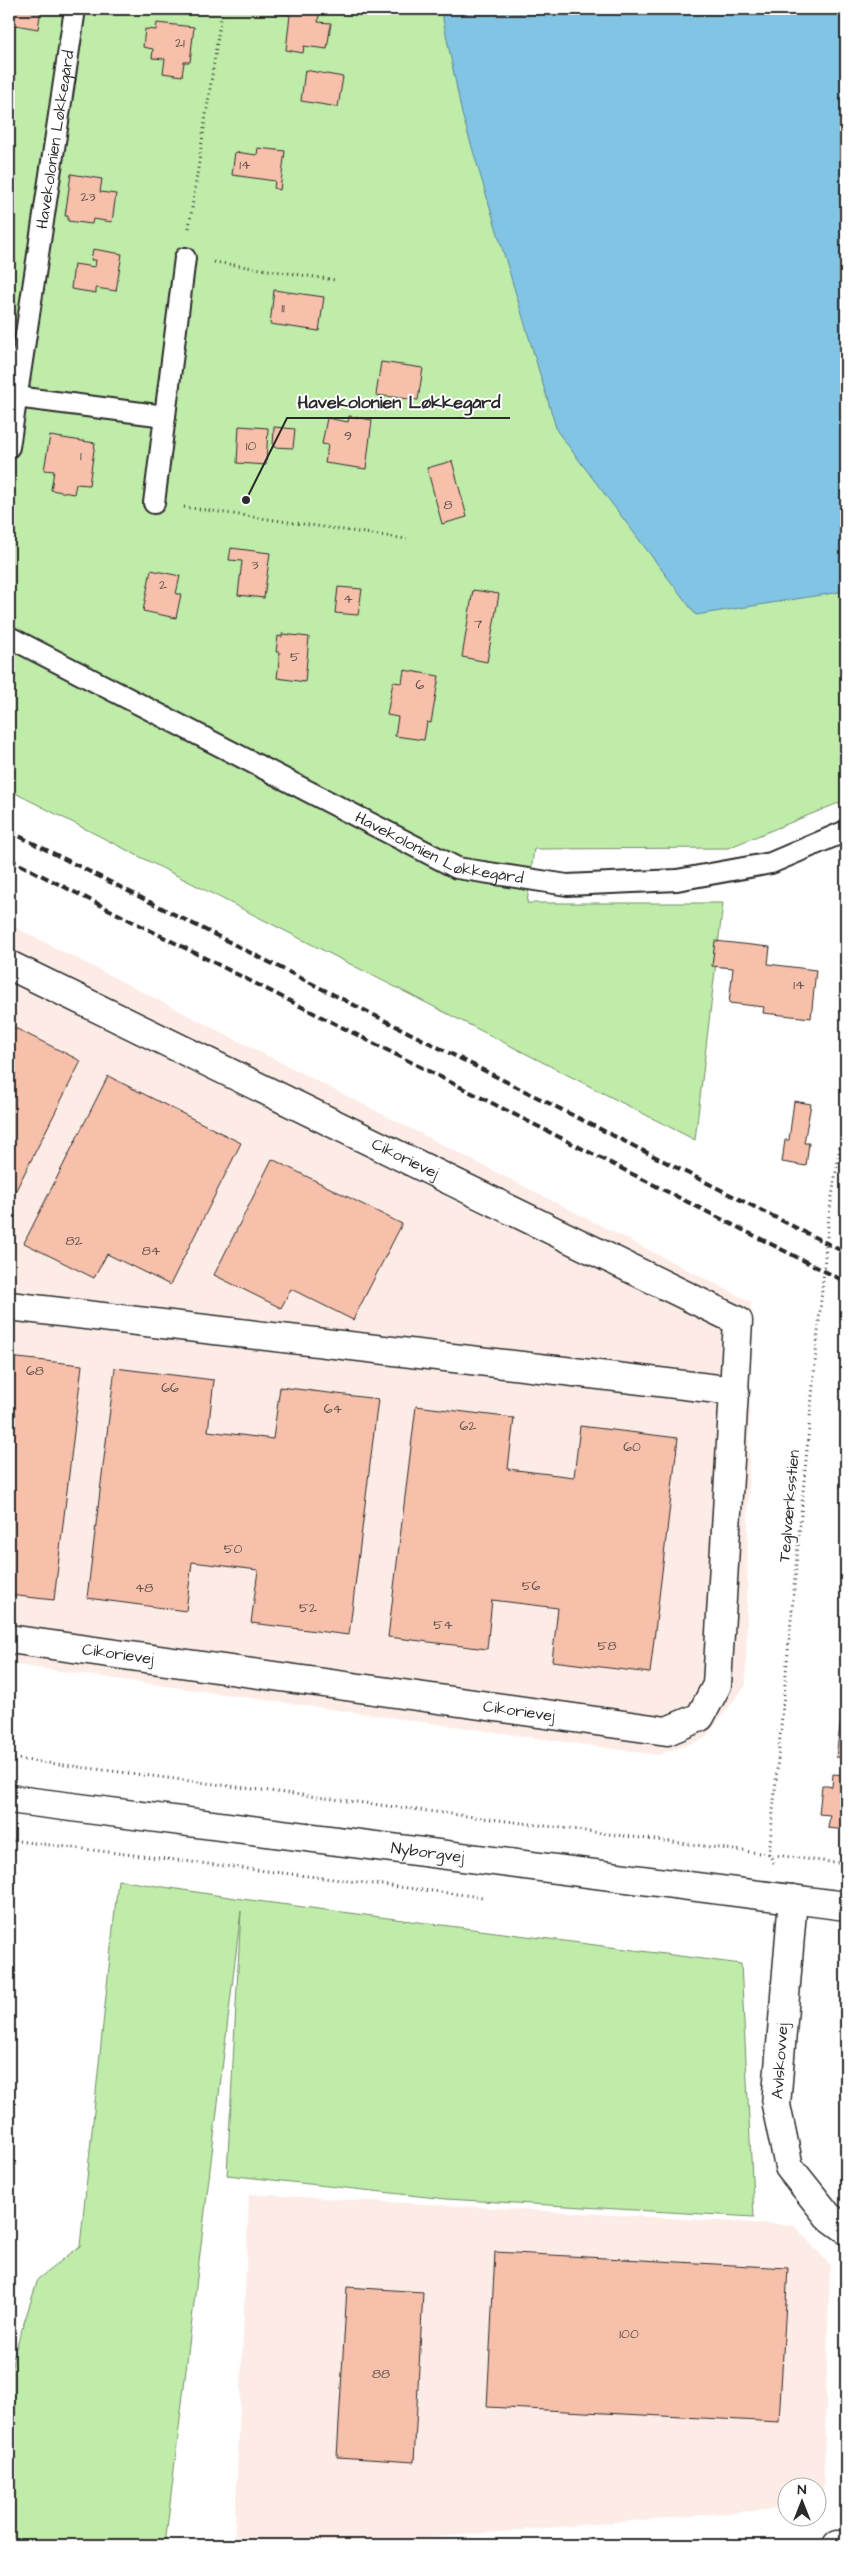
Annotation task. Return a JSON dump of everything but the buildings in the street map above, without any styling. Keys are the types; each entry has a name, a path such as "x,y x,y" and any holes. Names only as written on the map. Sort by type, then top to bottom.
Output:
{"street":[{"name":"Cikorievej","path":"9,965 738,1321 717,1685 700,1717 668,1731 9,1639"},
{"path":"9,1306 735,1391"},
{"name":"Nyborgvej","path":"9,1799 846,1906"},
{"name":"Avlskovvej","path":"793,1899 776,2105 789,2167 828,2216 846,2229"},
{"path":"838,2545 846,2544"}],"lane":[{"name":"Havekolonien Løkkegård","path":"9,447 16,397 18,331 76,9"},
{"path":"154,503 185,258"},
{"path":"16,397 165,416"},
{"name":"Havekolonien Løkkegård","path":"9,637 456,868 567,884 677,880 771,863 846,831"}],"path":[{"path":"222,9 185,258 335,280"},
{"path":"154,503 407,539"},
{"name":"Teglværksstien","path":"769,1854 829,1215 846,1110"},
{"path":"9,1758 846,1864"},
{"path":"9,1840 483,1897"},
{"path":"769,1854 793,1899"}],"shaded area":[{"path":"9,924 751,1302 746,1685 704,1739 658,1755 9,1664"},
{"path":"249,2194 794,2225 830,2265 824,2476 778,2476 778,2509 340,2545 234,2545"}],"green space":[{"path":"9,9 516,9 846,591 846,800 728,848 534,849 527,903 723,903 695,1140 9,790"},
{"path":"118,1880 242,1899 741,1964 754,2217 446,2199 227,2175 241,1911 165,2545 9,2545 9,2385 14,2354 38,2279 80,2246"}],"water":[{"path":"441,9 846,9 846,591 696,615 557,431 462,114"}],"railway":[{"path":"9,831 846,1253"},
{"path":"9,859 846,1282"}],"place":[{"name":"Havekolonien Løkkegård","path":"246,500"}]}
